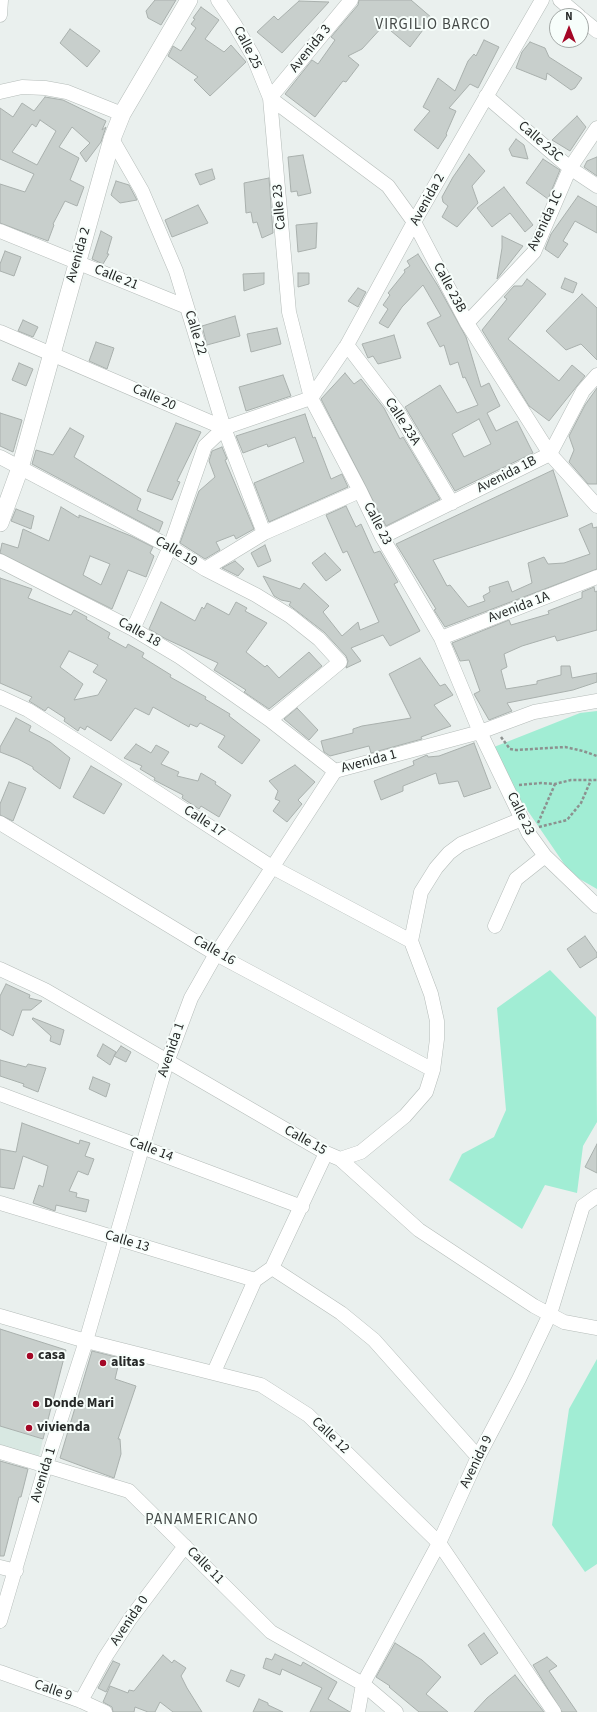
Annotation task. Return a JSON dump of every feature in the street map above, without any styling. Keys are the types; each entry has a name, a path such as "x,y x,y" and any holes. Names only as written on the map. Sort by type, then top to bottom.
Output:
{"street":[{"path":"0,15 2,0"},
{"name":"Avenida 2","path":"0,523 20,468 112,138 122,114 189,0"},
{"name":"Calle 25","path":"218,0 253,56 270,98"},
{"name":"Avenida 3","path":"270,98 351,0"},
{"name":"Avenida 2","path":"311,398 347,345 414,222 542,0"},
{"path":"560,0 569,8"},
{"path":"589,24 597,31"},
{"path":"0,92 22,87 52,89 67,92 122,114"},
{"name":"Calle 23C","path":"486,96 570,168 597,186"},
{"name":"Calle 23B","path":"270,98 388,186 414,222 467,323 550,454 597,506"},
{"name":"Calle 23","path":"270,98 289,312 311,398 360,491 382,537 441,638 480,732 529,834 545,856 597,906"},
{"name":"Avenida 1C","path":"467,323 534,252 570,168 597,128"},
{"name":"Calle 22","path":"112,138 142,191 176,272 224,428 264,533"},
{"name":"Calle 21","path":"0,231 187,307"},
{"name":"Calle 20","path":"0,332 224,428"},
{"name":"Calle 23A","path":"347,345 398,412 452,503"},
{"name":"Avenida 1B","path":"382,537 550,454 583,392 597,375"},
{"path":"134,629 170,547 205,446 224,428 311,398"},
{"name":"Calle 19","path":"0,457 170,547 205,569 256,596 290,616 319,639 340,662 270,720"},
{"path":"205,569 264,533 360,491"},
{"name":"Calle 18","path":"0,561 134,629 180,657 270,720 335,771"},
{"name":"Avenida 1A","path":"441,638 597,577"},
{"name":"Calle 17","path":"0,697 28,710 96,752 272,867 411,941"},
{"name":"Avenida 1","path":"0,1621 16,1571 46,1464 86,1341 115,1239 144,1147 167,1062 191,998 216,954 272,867 335,771 480,732 534,712 597,701"},
{"path":"340,1159 362,1152 405,1116 426,1092 433,1070 437,1039 437,1021 431,994 411,941 421,892 436,868 449,853 461,844 522,819"},
{"name":"Calle 16","path":"0,823 216,954 433,1070"},
{"path":"495,926 516,879 545,856"},
{"name":"Calle 15","path":"0,969 45,990 326,1154 340,1159 419,1230 534,1306 564,1322 597,1328"},
{"name":"Calle 14","path":"0,1094 302,1207"},
{"path":"214,1372 255,1280 272,1268 326,1154"},
{"name":"Avenida 9","path":"358,1712 363,1684 439,1543 478,1457 519,1380 550,1314 583,1206 597,1196"},
{"name":"Calle 13","path":"0,1203 115,1239 255,1280"},
{"path":"272,1268 342,1313 374,1340 478,1457"},
{"name":"Calle 12","path":"0,1316 86,1341 261,1385 308,1415 439,1543 554,1712"},
{"name":"Calle 11","path":"0,1452 46,1464 129,1491 271,1632 363,1684 396,1712"},
{"name":"Avenida 0","path":"81,1701 104,1659 130,1619 185,1546"},
{"path":"0,1567 16,1571"},
{"name":"Calle 9","path":"0,1672 81,1701 105,1712"}],"path":[{"path":"494,727 510,748 516,750 565,747 597,756"},
{"path":"507,787 540,783 555,784 570,780 597,780"},
{"path":"555,784 536,827 553,825 567,820 581,803 591,780"}],"shaded area":[{"path":"0,1421 13,1430 43,1439 39,1457 0,1445"}],"green space":[{"path":"597,711 597,889 571,874 519,798 494,747 580,713"},
{"path":"550,970 596,1017 597,1122 583,1146 577,1193 545,1185 522,1229 449,1180 462,1154 494,1137 506,1110 497,1008"},
{"path":"597,1359 597,1564 585,1572 552,1525 569,1409"}],"building":[{"path":"155,0 176,0 161,25 148,18 146,11"},
{"path":"359,0 411,0 432,18 410,47 384,25 362,49 348,56 359,65 346,82 343,81 315,117 285,94 312,60 318,64 335,40 331,37 358,5"},
{"path":"299,1 329,2 282,53 257,32 274,16 278,20"},
{"path":"201,7 219,20 205,39 224,52 231,45 246,62 210,96 194,80 198,77 168,56 173,46 181,51 196,28 191,24 195,19 193,18"},
{"path":"70,29 100,51 87,67 60,43"},
{"path":"484,40 499,47 478,88 470,84 449,108 456,111 446,134 447,135 438,149 414,130 430,111 423,107 438,78 455,91 468,61 474,54 476,56"},
{"path":"530,42 545,48 549,57 582,78 575,88 571,90 547,73 546,80 516,68 522,52"},
{"path":"45,97 63,100 106,121 102,130 106,127 101,142 86,162 80,153 90,143 72,127 59,147 79,158 70,180 84,187 77,206 65,201 53,224 54,225 48,241 0,223 0,184 25,192 34,174 0,159 0,108 13,117 22,103 34,111","holes":["40,120 56,131 37,165 12,152 32,124 36,127"]},
{"path":"577,116 586,127 570,151 552,140"},
{"path":"516,139 524,145 528,159 512,156 509,149"},
{"path":"469,154 485,171 472,186 478,203 457,227 442,217 448,206 443,202 442,197 453,177"},
{"path":"303,155 311,193 298,196 297,191 291,192 288,157"},
{"path":"597,157 597,176 584,167 587,161"},
{"path":"543,159 560,170 548,199 526,183"},
{"path":"212,169 215,179 200,185 195,174"},
{"path":"269,178 273,233 262,238 257,222 253,223 251,212 246,213 244,183"},
{"path":"116,181 129,185 137,200 120,203 111,195"},
{"path":"504,187 533,225 525,232 510,213 492,227 477,208"},
{"path":"578,196 597,207 597,233 575,221 563,241 568,244 558,258 545,249 551,234"},
{"path":"198,205 208,223 172,237 165,220"},
{"path":"317,223 316,248 298,252 296,225"},
{"path":"101,231 112,237 107,254 109,254 103,264 92,259"},
{"path":"502,236 523,246 497,279 502,248"},
{"path":"5,251 21,257 14,276 0,271 0,264"},
{"path":"418,254 438,286 466,337 481,387 489,383 500,406 487,413 496,431 517,421 533,453 455,491 405,407 440,385 457,413 478,405 465,377 463,378 458,362 450,365 444,345 440,347 427,323 441,316 423,285 402,307 388,328 379,323 388,309 383,305 390,295 388,293 405,272 404,270 410,266 407,261","holes":["479,419 491,444 464,457 452,434"]},
{"path":"264,273 264,284 244,291 243,274"},
{"path":"298,273 309,273 309,284 298,287"},
{"path":"565,278 577,283 573,293 561,288"},
{"path":"527,279 546,294 508,339 559,381 572,365 585,376 549,421 529,406 482,330 507,299 504,297 514,286 522,286"},
{"path":"358,288 366,292 358,307 348,301"},
{"path":"582,294 597,308 597,360 581,344 566,350 546,331"},
{"path":"235,316 240,336 207,345 202,326"},
{"path":"23,320 38,327 33,337 18,331"},
{"path":"277,328 281,344 251,352 247,334"},
{"path":"394,335 401,358 378,364 373,356 368,358 362,344"},
{"path":"96,342 114,348 107,369 89,361"},
{"path":"19,363 33,369 26,386 12,380"},
{"path":"345,373 354,384 361,379 384,408 400,439 403,437 440,499 386,526 321,399"},
{"path":"283,375 291,396 246,411 239,387"},
{"path":"597,388 597,484 588,484 569,462 574,450 569,436 585,405"},
{"path":"0,413 22,420 13,452 0,446"},
{"path":"305,414 313,438 315,437 331,479 342,474 348,487 269,522 254,483 304,462 295,437 268,447 267,444 243,453 236,436"},
{"path":"176,423 201,432 177,481 180,482 172,500 147,491"},
{"path":"70,428 84,436 74,457 141,499 137,510 163,522 159,532 32,464 36,450 53,455"},
{"path":"222,447 227,459 225,460 254,529 236,539 234,535 216,542 220,550 205,559 180,543 199,491 215,477 209,461 212,451"},
{"path":"553,470 568,516 433,560 447,586 450,585 468,607 485,601 483,596 490,592 489,587 508,581 512,592 532,583 528,563 544,557 548,564 564,563 590,554 579,529 592,523 593,528 597,527 597,569 445,627 434,610 436,609 396,544"},
{"path":"346,506 356,527 361,524 374,553 380,551 398,582 394,584 420,631 390,646 383,635 351,648 361,661 346,668 348,661 346,656 324,632 289,605 291,602 281,600 274,596 263,576 300,589 304,583 329,606 323,612 342,636 358,622 360,630 379,622 347,551 343,553 326,515"},
{"path":"61,507 79,518 79,515 131,536 153,547 150,553 154,556 146,577 128,570 112,609 0,553 2,543 18,548 23,529 49,541","holes":["90,556 110,564 101,585 83,575"]},
{"path":"16,509 34,516 31,529 11,521"},
{"path":"265,545 271,561 258,567 251,553"},
{"path":"325,553 341,570 326,581 312,563"},
{"path":"235,561 244,569 238,576 222,568"},
{"path":"0,578 32,589 28,598 71,615 74,610 87,617 86,619 110,633 108,638 126,648 128,644 144,653 142,657 171,675 170,677 206,697 205,699 230,714 229,716 260,740 242,764 218,747 225,736 200,723 197,727 190,724 189,727 153,707 149,715 135,708 111,741 87,726 85,730 80,727 78,731 64,721 65,718 48,707 45,711 29,701 32,697 0,683","holes":["69,651 98,665 93,672 107,680 98,695 74,700 83,684 60,667"]},
{"path":"594,587 595,592 597,591 597,630 557,641 555,636 522,646 504,654 507,667 501,670 506,689 537,684 537,681 561,675 561,666 570,666 572,678 597,673 597,682 573,690 507,703 512,711 489,720 474,694 480,691 469,660 460,661 452,643 509,620 511,625 549,614 548,611 582,598 582,592"},
{"path":"161,602 195,621 202,607 204,609 207,603 229,615 236,602 247,608 245,611 267,623 246,652 265,667 267,665 279,678 309,652 322,666 269,709 244,692 246,690 214,670 218,663 166,639 149,629"},
{"path":"420,658 440,686 445,684 453,695 434,705 451,726 421,737 422,739 371,753 369,746 330,756 324,752 321,741 353,733 353,729 362,726 411,718 389,674"},
{"path":"297,708 318,730 309,740 284,719"},
{"path":"16,718 31,726 29,731 50,742 70,758 60,789 33,769 33,767 0,752 0,747"},
{"path":"474,743 491,788 464,797 458,781 439,784 436,773 403,786 403,791 381,800 374,781 414,765 413,761 427,755 428,757 439,756"},
{"path":"136,744 151,753 156,745 169,752 161,764 179,772 177,776 198,781 201,773 216,782 215,784 231,795 219,817 201,806 199,809 182,798 183,795 154,780 155,778 140,769 142,766 124,758"},
{"path":"295,765 315,782 298,800 302,804 287,822 273,811 280,801 275,799 278,791 269,781"},
{"path":"91,766 122,784 104,814 73,797"},
{"path":"9,782 26,788 13,821 0,815 0,804"},
{"path":"585,936 597,953 597,957 580,968 567,949"},
{"path":"6,984 30,995 29,998 42,1001 31,1010 22,1010 13,1036 0,1029 0,996"},
{"path":"33,1018 64,1030 60,1045 50,1041 51,1036 32,1019"},
{"path":"103,1044 116,1052 110,1065 97,1056"},
{"path":"121,1046 131,1052 126,1062 114,1056"},
{"path":"0,1060 26,1067 28,1064 46,1068 38,1092 23,1086 24,1084 0,1076"},
{"path":"93,1077 110,1084 106,1097 89,1089"},
{"path":"22,1123 79,1144 80,1140 90,1143 85,1156 94,1159 88,1175 78,1171 69,1191 77,1193 76,1197 89,1200 86,1212 56,1205 55,1211 33,1203 39,1185 43,1187 48,1166 23,1156 14,1189 0,1187 0,1149 16,1152"},
{"path":"597,1144 597,1173 585,1167"},
{"path":"0,1329 66,1350 43,1439 0,1426"},
{"path":"92,1351 120,1358 115,1379 136,1386 118,1439 120,1439 121,1454 114,1478 60,1458"},
{"path":"0,1461 28,1469 21,1497 19,1497 4,1556 0,1556"},
{"path":"484,1633 498,1653 481,1665 468,1645"},
{"path":"395,1643 422,1660 441,1677 426,1694 448,1712 419,1712 389,1687 390,1686 376,1677"},
{"path":"275,1654 301,1666 303,1662 337,1682 328,1699 350,1712 310,1712 322,1688 282,1669 280,1675 263,1668 266,1658 272,1660"},
{"path":"163,1655 172,1663 174,1660 186,1668 181,1676 202,1712 173,1712 160,1702 155,1712 148,1712 135,1707 134,1712 113,1712 112,1707 103,1702 110,1686 128,1693 129,1690 134,1691"},
{"path":"547,1657 557,1666 549,1671 577,1712 562,1712 533,1665"},
{"path":"113,1661 120,1664 106,1692 98,1688"},
{"path":"231,1670 245,1675 239,1687 226,1681"},
{"path":"515,1675 544,1712 474,1712 487,1698"},
{"path":"259,1699 268,1703 268,1705 283,1712 253,1712"}],"place":[{"name":"casa","path":"30,1356"},
{"name":"alitas","path":"103,1363"},
{"name":"Donde Mari","path":"36,1404"},
{"name":"vivienda","path":"29,1428"}],"district":[{"name":"VIRGILIO BARCO","path":"433,26"},
{"name":"PANAMERICANO","path":"202,1521"}]}
